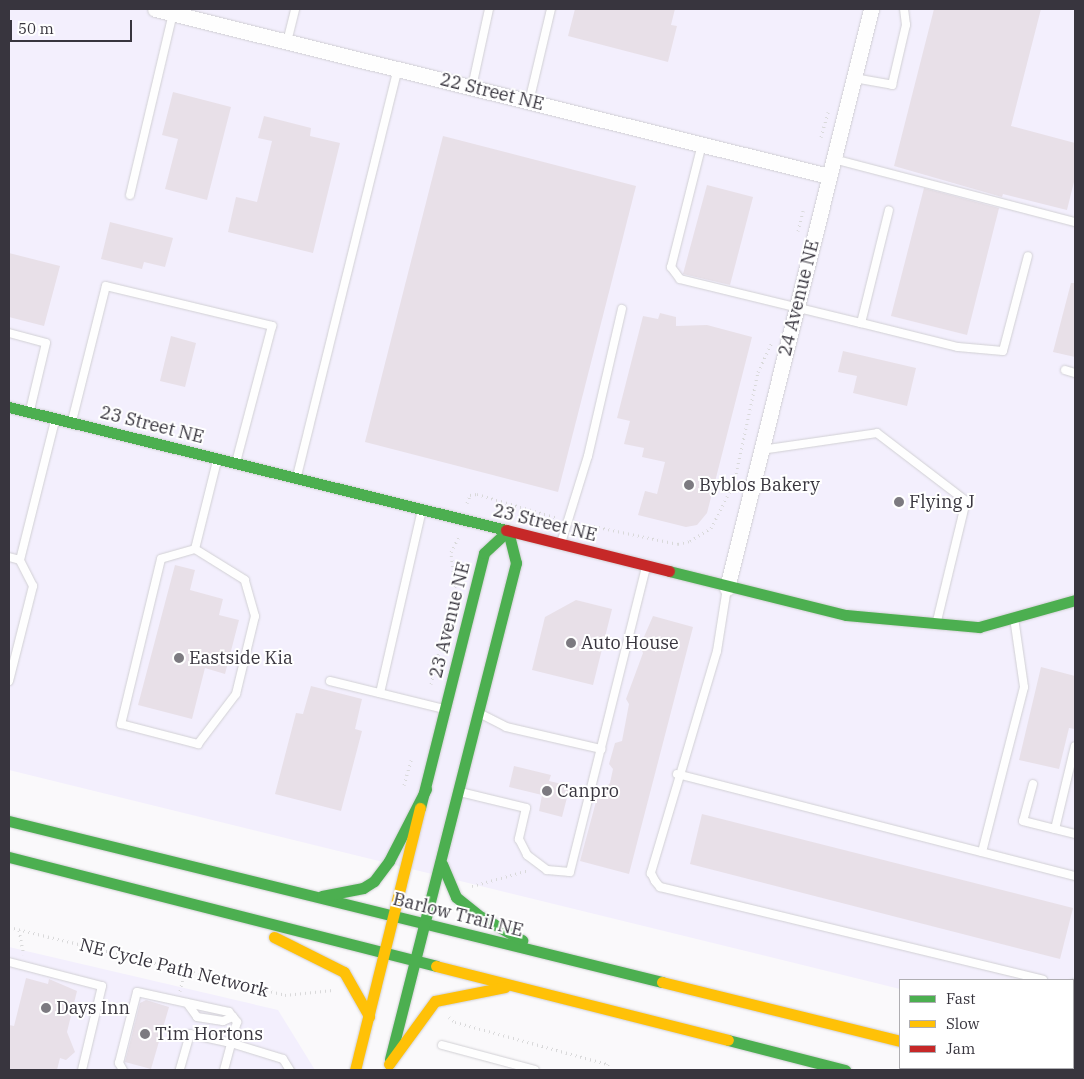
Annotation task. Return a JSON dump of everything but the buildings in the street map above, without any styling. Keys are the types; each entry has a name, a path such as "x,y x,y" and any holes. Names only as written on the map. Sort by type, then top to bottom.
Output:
{"main road":[{"name":"23 Street NE","path":"9,407 561,543 646,568 846,616 979,627 1075,600"},
{"name":"23 Avenue NE","path":"355,1070 395,917 484,554 508,531"},
{"path":"388,1067 442,864 516,563 508,531"},
{"path":"314,897 363,888 374,881 389,861 426,789"},
{"name":"Barlow Trail NE","path":"9,821 899,1041"},
{"path":"9,858 211,908 416,963 845,1070"},
{"path":"442,864 456,897 478,915 550,955"},
{"path":"211,908 330,962 351,981 369,1016"},
{"path":"388,1067 435,1001 507,986"}],"street":[{"name":"22 Street NE","path":"155,9 183,13 286,42 398,68 829,176"},
{"name":"24 Avenue NE","path":"727,588 871,9"}],"lane":[{"path":"286,42 295,9"},
{"path":"472,87 489,9"},
{"path":"528,102 551,9"},
{"path":"854,78 892,85 906,25 904,9"},
{"path":"130,195 183,13"},
{"path":"296,478 398,68"},
{"path":"702,144 670,267 673,275 958,347 1003,351 1028,256"},
{"path":"833,159 1075,222"},
{"path":"861,323 889,210"},
{"path":"71,422 106,286 272,326 236,464"},
{"path":"561,543 588,456 622,308"},
{"path":"9,333 46,343 30,412"},
{"path":"1065,370 1075,373"},
{"path":"9,681 33,586 20,560 56,419"},
{"path":"761,450 876,433 966,501 936,623"},
{"path":"195,549 218,459"},
{"path":"380,693 422,510"},
{"path":"195,549 245,580 255,616 236,694 198,744 121,724 161,559 195,549"},
{"path":"9,557 20,560"},
{"path":"460,792 526,808 519,838 535,864 547,870 570,872 646,568"},
{"path":"727,588 717,650 677,774 651,873 660,887 1039,979"},
{"path":"982,852 1024,686 1014,617"},
{"path":"330,681 446,710"},
{"path":"479,713 506,727 601,749"},
{"path":"1055,829 1075,746"},
{"path":"677,774 1075,876"},
{"path":"1032,784 1023,821 1075,834"},
{"path":"9,962 102,986 82,1070"},
{"path":"121,1066 137,992 229,1012 237,1022 224,1070"},
{"path":"180,1070 190,1034 232,1043 283,1059 290,1070"},
{"path":"442,1044 535,1070"}],"path":[{"path":"797,239 803,211"},
{"path":"468,500 470,495 477,494 567,520 678,544 690,541 711,528 734,483 758,372 774,334"},
{"path":"469,887 529,870 535,864"},
{"name":"NE Cycle Path Network","path":"9,927 285,995 342,989"},
{"path":"19,930 19,941 25,954 22,965"},
{"path":"179,994 185,970"},
{"path":"441,1010 456,1022 608,1064 606,1070"}],"shaded area":[{"path":"9,9 1075,9 1075,1032 1074,979 899,979 899,989 9,770"},
{"path":"9,947 278,1010 315,1070 9,1070"}],"traffic: fast":[{"path":"9,407 506,530"},
{"path":"390,1059 516,563 508,531"},
{"path":"420,808 484,553 508,531"},
{"path":"669,571 846,615 979,627 1075,600"},
{"path":"322,896 363,888 374,881 389,861 426,789"},
{"path":"9,821 662,982"},
{"path":"9,857 436,966"},
{"path":"442,864 456,897 478,915 522,940"},
{"path":"728,1040 845,1070"}],"traffic: slow":[{"path":"355,1070 420,808"},
{"path":"274,937 344,972 369,1016"},
{"path":"436,966 728,1040"},
{"path":"662,982 899,1041"},
{"path":"389,1064 435,1001 505,987"},
{"path":"1016,1069 1021,1070"}],"traffic: jam":[{"path":"506,530 669,571"}],"place":[{"name":"Byblos Bakery","path":"689,485"},
{"name":"Flying J","path":"899,502"},
{"name":"Auto House","path":"571,643"},
{"name":"Eastside Kia","path":"179,658"},
{"name":"Canpro","path":"547,791"},
{"name":"Days Inn","path":"46,1008"},
{"name":"Tim Hortons","path":"145,1034"}]}
